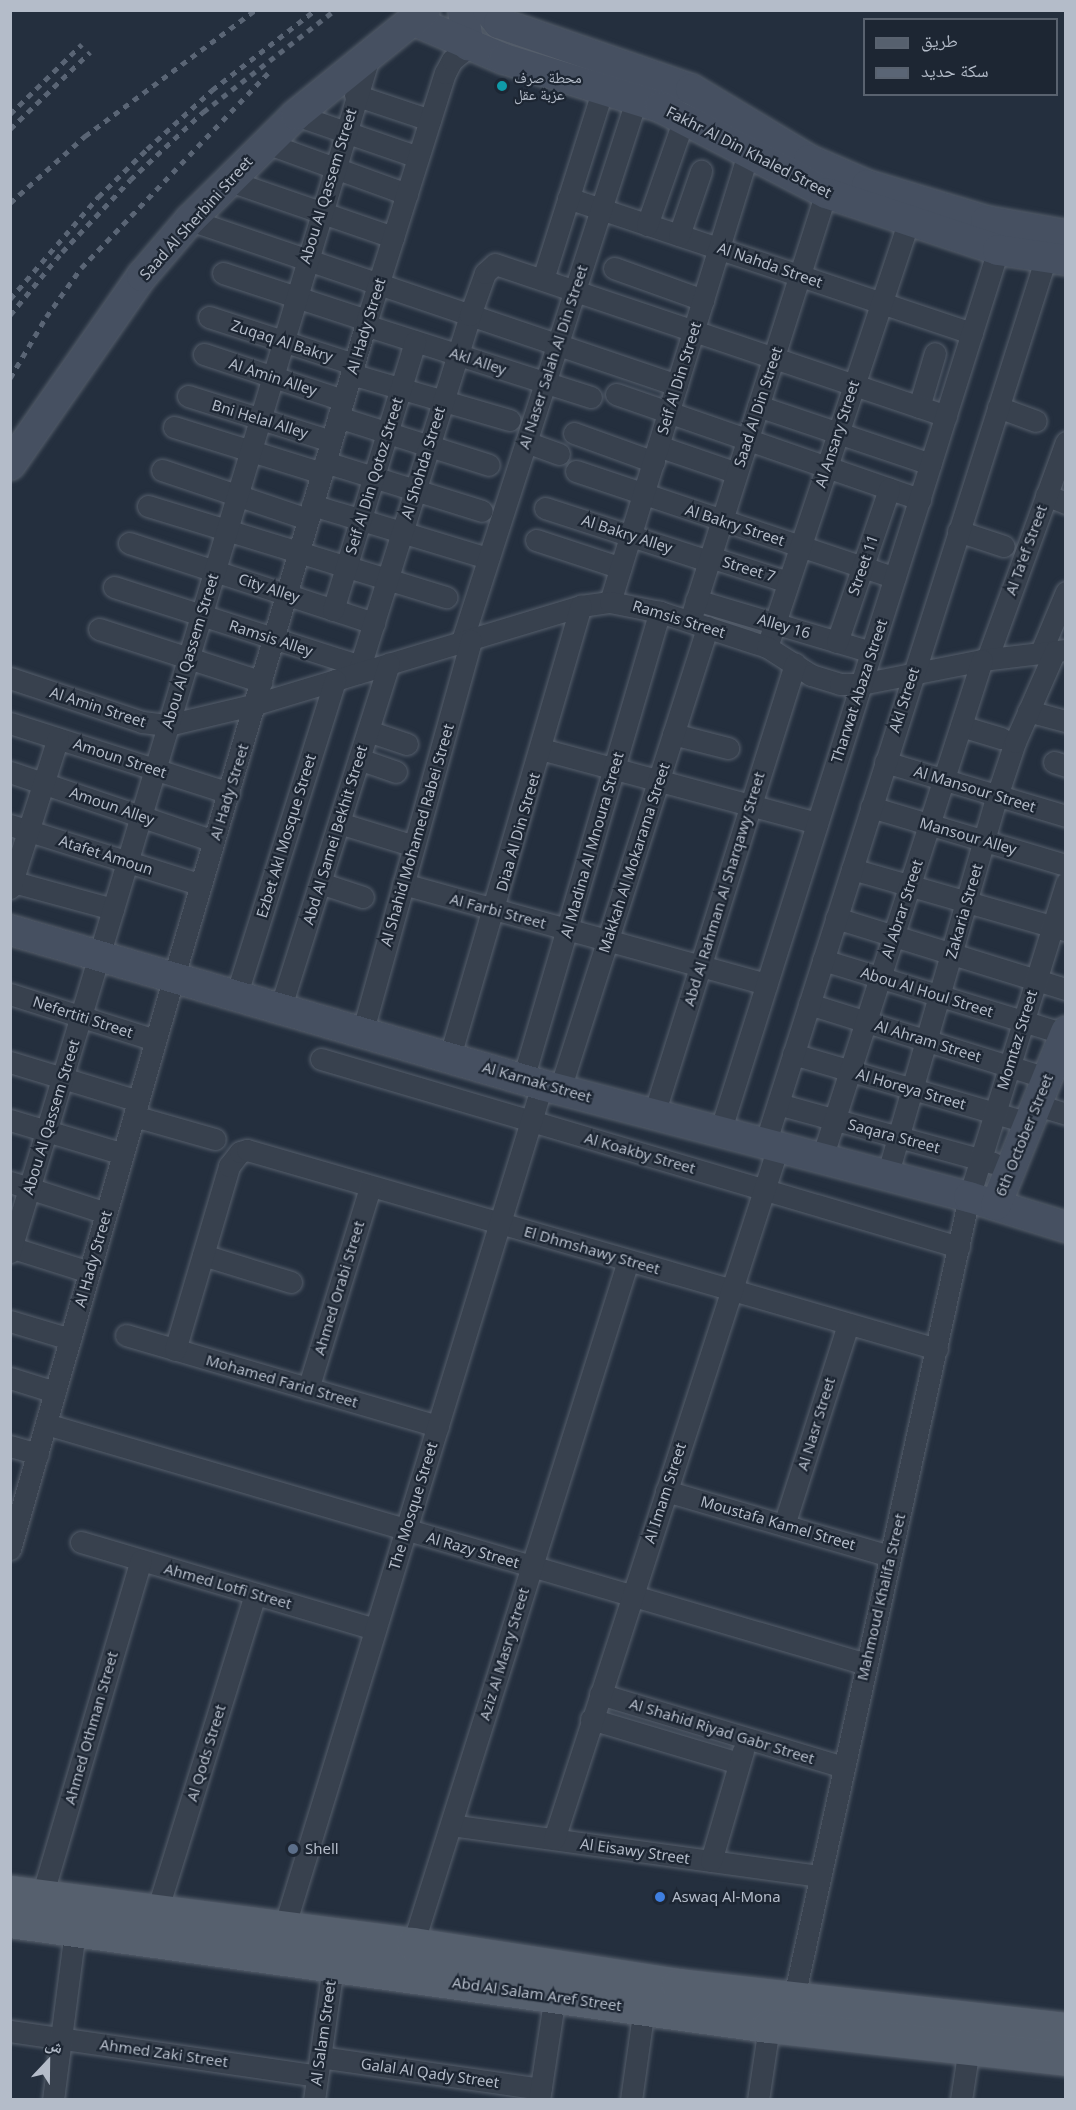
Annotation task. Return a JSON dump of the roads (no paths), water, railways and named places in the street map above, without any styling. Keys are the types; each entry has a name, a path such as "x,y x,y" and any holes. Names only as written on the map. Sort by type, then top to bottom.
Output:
{"main road":[{"path":"463,10 470,46"},
{"name":"Fakhr Al Din Khaled Street","path":"488,10 499,23 612,60 684,119 826,193 998,250 1059,251"},
{"name":"Fakhr Al Din Khaled Street","path":"419,15 470,46 603,88 641,85 691,89 809,160 867,185 986,221 1059,251"},
{"name":"Saad Al Sherbini Street","path":"10,465 142,276 190,220 228,180 296,116 370,51 419,15"},
{"name":"Al Karnak Street","path":"10,930 237,993 542,1084 982,1201 1065,1227"},
{"name":"6th October Street","path":"982,1201 1011,1168 1065,1033"},
{"name":"Abd Al Salam Aref Street","path":"26,1894 413,1944 678,1985 1065,2029"},
{"name":"Abd Al Salam Aref Street","path":"10,1921 769,2026 1065,2058"}],"street":[{"name":"Al Hady Street","path":"10,1549 15,1518 38,1454 155,1040 256,704 366,323 445,73 452,60 470,46"},
{"name":"Abou Al Qassem Street","path":"11,1249 20,1185 47,1131 370,51"},
{"path":"612,60 543,279 946,416"},
{"name":"Al Naser Salah Al Din Street","path":"466,642 488,558 641,85"},
{"path":"355,95 430,120"},
{"path":"296,116 418,157"},
{"path":"647,225 684,119"},
{"path":"266,143 407,194"},
{"name":"Seif Al Din Street","path":"610,602 748,154"},
{"path":"679,235 701,171"},
{"path":"228,180 393,237"},
{"name":"Saad Al Din Street","path":"698,624 696,600 826,193"},
{"name":"Al Nahda Street","path":"568,198 972,333"},
{"path":"190,220 677,385"},
{"name":"Al Ansary Street","path":"767,647 908,222"},
{"name":"Tharwat Abaza Street","path":"720,1132 998,250"},
{"name":"Akl Street","path":"772,1146 778,1104 793,1054 958,531 999,407 1059,251"},
{"name":"Al Shohda Street","path":"359,670 442,401 485,273 495,264 543,279"},
{"path":"614,268 703,300"},
{"name":"Akl Alley","path":"223,273 457,355 591,397"},
{"name":"Zuqaq Al Bakry","path":"209,317 282,341 401,389 508,420"},
{"name":"Seif Al Din Qotoz Street","path":"333,610 416,341"},
{"path":"919,407 935,353"},
{"name":"Al Amin Alley","path":"204,354 272,376 341,408 387,433 489,465"},
{"path":"616,393 920,499"},
{"name":"Bni Helal Alley","path":"188,396 331,441"},
{"path":"758,406 930,464"},
{"path":"999,407 1036,421"},
{"path":"174,427 250,450 374,477 482,511"},
{"path":"574,433 736,473"},
{"path":"526,442 559,454"},
{"name":"Al Ta'ef Street","path":"985,659 1056,499 1065,442"},
{"path":"162,470 236,495 310,512 361,520 488,558"},
{"name":"Al Bakry Street","path":"576,471 895,578"},
{"name":"Street 11","path":"837,642 889,489"},
{"path":"148,507 446,597"},
{"name":"Al Bakry Alley","path":"545,508 709,559"},
{"path":"958,531 1004,546"},
{"path":"536,540 621,568"},
{"name":"City Alley","path":"129,543 374,623"},
{"name":"Street 7","path":"709,559 788,582"},
{"name":"Ramsis Alley","path":"114,587 274,639 359,670"},
{"name":"Zakaria Street","path":"887,1176 997,796 1028,711 1054,651 1065,592"},
{"name":"Alley 16","path":"696,600 871,652"},
{"name":"Ramsis Street","path":"256,704 335,680 359,670 466,642 581,606 610,602 660,612 767,647 823,681 861,684 985,659 1054,651"},
{"name":"Diaa Al Din Street","path":"450,1056 542,749 581,606"},
{"name":"Al Madina Al Mnoura Street","path":"542,1084 567,929 660,612"},
{"name":"Makkah Al Mokarama Street","path":"542,1084 608,940 673,734 698,624"},
{"path":"99,629 262,682"},
{"name":"Al Shahid Mohamed Rabei Street","path":"363,1030 414,846 466,642"},
{"name":"Al Abrar Street","path":"822,1158 909,885 985,659"},
{"name":"Abd Al Samei Bekhit Street","path":"281,1006 389,664"},
{"name":"Abd Al Rahman Al Sharqawy Street","path":"654,1114 795,664"},
{"name":"Al Amin Street","path":"10,678 142,722 168,725 256,704"},
{"name":"Ezbet Akl Mosque Street","path":"237,993 335,680"},
{"path":"1028,711 1065,721"},
{"name":"Amoun Street","path":"10,723 229,793"},
{"path":"961,726 1001,738"},
{"path":"368,731 407,744"},
{"path":"673,734 728,748"},
{"path":"58,738 44,783 19,828 11,883 113,909"},
{"path":"542,749 817,823"},
{"path":"359,759 396,772"},
{"name":"Al Mansour Street","path":"885,762 1065,816"},
{"name":"Amoun Alley","path":"10,772 214,841"},
{"name":"Mansour Alley","path":"871,807 1065,865"},
{"path":"339,823 414,846"},
{"name":"Atafet Amoun","path":"19,828 201,885"},
{"path":"852,869 1059,928"},
{"path":"320,883 363,897"},
{"name":"Momtaz Street","path":"982,1201 980,1160 1036,980 1059,928 1065,883"},
{"name":"Al Farbi Street","path":"403,884 767,984"},
{"path":"836,918 1065,989"},
{"name":"Abou Al Houl Street","path":"823,960 1065,1033"},
{"name":"Nefertiti Street","path":"10,994 155,1040"},
{"name":"Al Ahram Street","path":"809,1004 1009,1066 1038,1102"},
{"name":"Al Horeya Street","path":"793,1054 995,1113 1038,1102"},
{"name":"Al Koakby Street","path":"321,1059 958,1247"},
{"path":"10,1062 62,1078 215,1139"},
{"name":"The Mosque Street","path":"284,1928 502,1225 542,1084"},
{"path":"1038,1102 1065,1114"},
{"name":"Saqara Street","path":"778,1104 1011,1168"},
{"path":"10,1120 123,1154"},
{"name":"Al Imam Street","path":"554,1839 631,1596 733,1291 764,1190 772,1146"},
{"name":"El Dhmshawy Street","path":"203,1255 229,1166 240,1152 247,1150 938,1349"},
{"path":"20,1185 106,1213"},
{"name":"Ahmed Orabi Street","path":"309,1389 370,1187"},
{"name":"Mahmoud Khalifa Street","path":"794,1997 890,1556 938,1349 958,1247 982,1201"},
{"path":"11,1249 89,1272"},
{"path":"175,1350 203,1255 291,1282"},
{"name":"Aziz Al Masry Street","path":"413,1944 628,1261"},
{"path":"10,1321 70,1339"},
{"name":"Al Nasr Street","path":"784,1525 848,1323"},
{"name":"Mohamed Farid Street","path":"126,1335 438,1426"},
{"path":"10,1378 55,1392"},
{"name":"Al Razy Street","path":"46,1424 866,1664"},
{"path":"10,1446 38,1454"},
{"name":"Moustafa Kamel Street","path":"666,1491 890,1556"},
{"name":"Ahmed Lotfi Street","path":"81,1542 375,1629"},
{"name":"Ahmed Othman Street","path":"26,1894 141,1560"},
{"name":"Al Qods Street","path":"157,1911 255,1594"},
{"name":"Al Shahid Riyad Gabr Street","path":"600,1695 844,1767"},
{"name":"Al Shahid Riyad Gabr Street","path":"591,1719 739,1763"},
{"path":"711,1861 746,1739"},
{"name":"Al Eisawy Street","path":"451,1825 820,1876"},
{"path":"53,2100 75,1930"},
{"name":"Al Salam Street","path":"314,2100 333,1966"},
{"path":"540,2094 555,1996"},
{"path":"631,2100 644,2008"},
{"path":"758,2100 769,2026"},
{"name":"Ahmed Zaki Street","path":"10,2031 319,2067"},
{"path":"961,2100 969,2048"},
{"name":"Galal Al Qady Street","path":"319,2067 540,2094"}],"railway":[{"path":"10,203 85,136 255,10"},
{"path":"10,299 98,197 147,149 212,90 315,10"},
{"path":"10,315 62,252 130,180 203,112 335,10"},
{"path":"10,114 82,44"},
{"path":"10,129 90,52"},
{"path":"10,378 46,317 81,268 268,73"}],"place":[{"name":"محطة صرف عزبة عقل","path":"502,86"},
{"name":"Shell","path":"293,1849"},
{"name":"Aswaq Al-Mona","path":"660,1897"}]}
